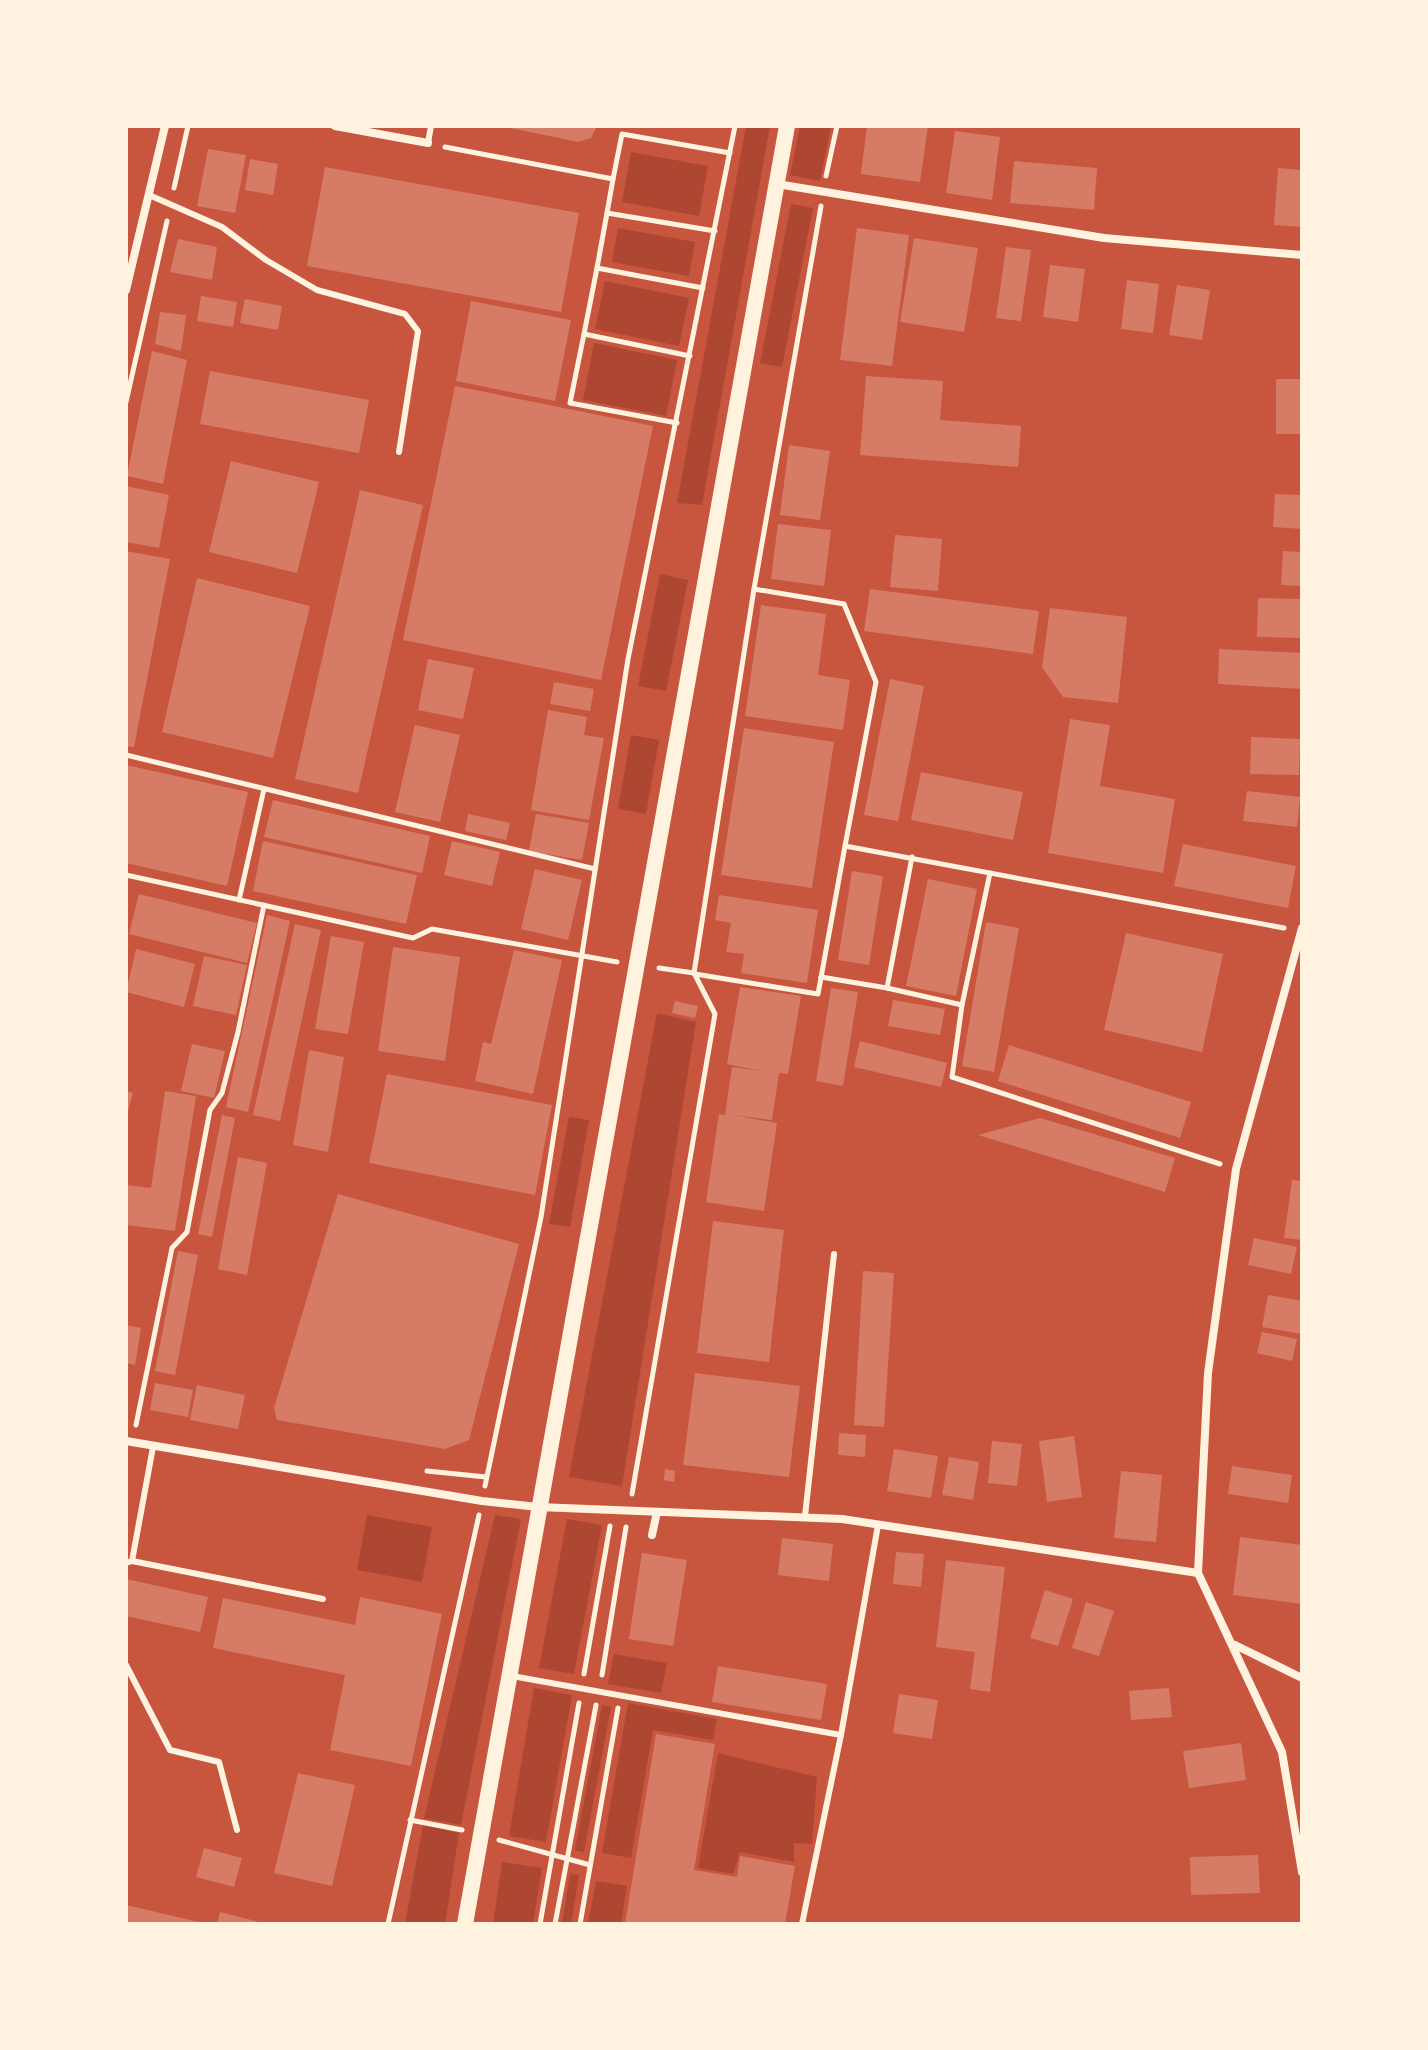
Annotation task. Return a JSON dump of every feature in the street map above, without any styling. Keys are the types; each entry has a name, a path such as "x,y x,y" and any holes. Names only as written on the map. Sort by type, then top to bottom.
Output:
{"main road":[{"path":"465,1924 787,126"}],"street":[{"path":"126,290 165,126"},
{"path":"335,126 428,143"},
{"path":"777,184 1104,238 1302,255"},
{"path":"1302,930 1236,1169 1208,1373 1198,1573 1234,1644 1282,1752 1302,1872"},
{"path":"126,1441 482,1501 538,1507 805,1516 1198,1573"},
{"path":"652,1535 657,1512"},
{"path":"1234,1644 1302,1678"}],"lane":[{"path":"428,143 431,126"},
{"path":"149,195 222,227 266,260 317,290 405,314 418,331 399,452"},
{"path":"805,1516 834,1254"},
{"path":"153,1447 129,1562 323,1599"},
{"path":"802,1924 841,1735 878,1525"},
{"path":"126,1665 170,1750 219,1762 237,1830"},
{"path":"508,1675 841,1735"}],"path":[{"path":"170,204 188,126"},
{"path":"388,1924 482,1501 541,1217 628,659 735,126"},
{"path":"555,1924 599,1690 715,1014 694,973 754,589 837,126"},
{"path":"677,423 570,403 613,179 622,134 730,153"},
{"path":"428,143 613,179"},
{"path":"607,213 715,231"},
{"path":"126,402 167,219"},
{"path":"597,268 703,288"},
{"path":"584,334 690,356"},
{"path":"126,875 413,938 432,929 582,958 818,994 876,682 844,604 754,589"},
{"path":"126,755 595,869"},
{"path":"239,900 264,789"},
{"path":"845,846 1302,930"},
{"path":"887,988 912,857"},
{"path":"990,873 962,1005 952,1077 1236,1169"},
{"path":"136,1427 172,1248 187,1232 210,1110 222,1093 264,905"},
{"path":"821,977 962,1005"},
{"path":"540,1924 613,1509"},
{"path":"580,1924 621,1694"},
{"path":"410,1820 481,1834 552,1857 590,1865"}],"shaded area":[{"path":"746,126 770,126 702,505 677,503"},
{"path":"800,126 831,126 820,181 790,175"},
{"path":"631,152 708,166 699,216 622,202"},
{"path":"791,204 813,208 782,367 760,363"},
{"path":"618,228 695,242 689,276 612,262"},
{"path":"605,281 689,298 679,346 595,329"},
{"path":"594,343 677,360 666,416 583,400"},
{"path":"660,574 688,580 666,691 638,686"},
{"path":"631,735 659,740 646,814 618,809"},
{"path":"657,1013 696,1022 622,1486 569,1477"},
{"path":"569,1117 589,1120 570,1227 549,1224"},
{"path":"367,1515 432,1527 422,1582 357,1570"},
{"path":"495,1515 521,1519 461,1825 424,1818"},
{"path":"567,1519 602,1525 574,1674 539,1668"},
{"path":"614,1654 667,1663 661,1693 608,1684"},
{"path":"534,1688 572,1695 546,1842 509,1836"},
{"path":"628,1703 717,1719 713,1740 653,1730 631,1858 602,1853"},
{"path":"602,1705 611,1707 584,1852 575,1850"},
{"path":"718,1753 817,1777 812,1844 794,1843 794,1862 740,1852 733,1874 698,1868"},
{"path":"423,1825 459,1833 445,1924 405,1924"},
{"path":"502,1862 542,1868 533,1924 493,1924"},
{"path":"570,1874 579,1875 571,1924 562,1924"},
{"path":"596,1881 627,1886 621,1924 588,1924"}],"building":[{"path":"501,126 597,126 591,138 578,142"},
{"path":"867,126 928,126 920,182 861,174"},
{"path":"955,131 1000,137 992,200 946,193"},
{"path":"208,149 246,155 235,213 197,206"},
{"path":"250,159 278,164 273,195 245,190"},
{"path":"1014,161 1097,168 1094,210 1010,203"},
{"path":"325,167 579,213 561,312 307,266"},
{"path":"1278,168 1302,170 1302,227 1274,225"},
{"path":"857,228 909,235 892,366 840,360"},
{"path":"914,238 978,248 964,332 900,322"},
{"path":"178,239 217,247 212,280 170,272"},
{"path":"1006,247 1031,250 1021,321 996,318"},
{"path":"1050,265 1085,269 1078,322 1043,317"},
{"path":"1127,280 1159,284 1153,333 1121,329"},
{"path":"1177,285 1210,290 1202,340 1169,335"},
{"path":"201,296 237,302 233,327 197,321"},
{"path":"245,299 282,306 278,330 240,323"},
{"path":"471,301 571,320 555,401 456,381"},
{"path":"160,312 186,315 181,351 155,344"},
{"path":"152,351 187,360 163,484 127,476"},
{"path":"210,371 369,400 359,453 200,424"},
{"path":"866,376 943,381 940,420 1021,426 1018,467 860,455"},
{"path":"1276,379 1302,379 1302,434 1276,434"},
{"path":"455,386 653,426 601,680 403,640"},
{"path":"789,445 830,451 820,520 780,515"},
{"path":"231,461 319,482 297,573 209,552"},
{"path":"126,486 169,495 159,548 126,542"},
{"path":"360,490 423,505 358,793 295,779"},
{"path":"1275,494 1302,495 1302,529 1273,527"},
{"path":"778,524 831,530 824,586 771,579"},
{"path":"895,535 942,539 938,591 890,587"},
{"path":"126,551 170,559 134,747 126,746"},
{"path":"1283,551 1302,552 1302,586 1281,585"},
{"path":"197,578 310,606 273,758 162,732"},
{"path":"870,589 1039,611 1033,654 864,631"},
{"path":"1258,598 1302,599 1302,638 1257,637"},
{"path":"761,605 826,614 818,675 850,680 843,730 745,716"},
{"path":"1050,608 1127,617 1118,703 1063,697 1042,667"},
{"path":"1219,649 1302,653 1302,689 1218,684"},
{"path":"428,659 474,668 463,719 418,710"},
{"path":"890,679 924,686 898,821 864,815"},
{"path":"554,682 594,689 590,711 550,704"},
{"path":"548,710 587,717 584,735 604,738 589,820 531,810"},
{"path":"1070,719 1110,725 1100,786 1175,799 1163,873 1048,853"},
{"path":"415,725 460,735 440,822 395,812"},
{"path":"744,728 834,742 812,888 721,875"},
{"path":"1251,737 1300,739 1299,775 1250,774"},
{"path":"126,765 248,792 227,886 126,863"},
{"path":"921,772 1023,792 1013,840 911,820"},
{"path":"1247,791 1300,797 1297,827 1243,821"},
{"path":"273,800 430,836 422,873 264,837"},
{"path":"468,814 510,823 506,840 465,831"},
{"path":"536,814 589,823 582,860 529,851"},
{"path":"263,841 417,875 406,924 253,891"},
{"path":"452,841 500,852 492,886 444,875"},
{"path":"1183,844 1296,866 1288,908 1174,886"},
{"path":"535,869 582,880 568,940 521,929"},
{"path":"852,871 883,876 869,965 838,960"},
{"path":"928,879 977,889 956,996 906,986"},
{"path":"139,894 257,923 247,963 129,934"},
{"path":"719,895 818,910 807,983 741,973 744,954 726,952 731,923 715,920"},
{"path":"267,915 290,921 248,1112 226,1107"},
{"path":"986,922 1019,928 994,1072 962,1066"},
{"path":"295,924 321,930 280,1121 253,1115"},
{"path":"1126,933 1223,954 1202,1052 1104,1030"},
{"path":"331,936 364,942 348,1034 315,1029"},
{"path":"393,947 460,957 445,1061 378,1051"},
{"path":"136,949 195,964 184,1007 126,992"},
{"path":"514,950 562,960 533,1094 475,1081 483,1042 491,1044"},
{"path":"204,956 247,965 236,1015 193,1006"},
{"path":"740,987 801,996 788,1074 779,1073 772,1120 733,1115 777,1123 764,1211 706,1202 719,1114 725,1115 732,1067 761,1071 727,1064"},
{"path":"831,988 858,992 843,1086 816,1081"},
{"path":"893,1000 945,1009 940,1035 888,1026"},
{"path":"675,1001 698,1006 695,1018 672,1013"},
{"path":"860,1041 947,1063 941,1087 854,1067"},
{"path":"192,1044 225,1051 214,1098 181,1091"},
{"path":"1009,1045 1191,1102 1180,1138 998,1081"},
{"path":"309,1050 344,1057 328,1152 293,1145"},
{"path":"387,1074 552,1105 535,1195 369,1163"},
{"path":"126,1091 133,1093 127,1115 126,1115"},
{"path":"165,1091 196,1096 175,1231 126,1225 126,1185 151,1188"},
{"path":"222,1115 235,1118 212,1237 198,1234"},
{"path":"1040,1118 1175,1158 1165,1192 978,1135"},
{"path":"238,1157 267,1163 247,1275 218,1269"},
{"path":"1292,1180 1302,1181 1302,1240 1284,1238"},
{"path":"338,1194 519,1244 469,1440 445,1449 277,1420 274,1408"},
{"path":"713,1221 784,1230 769,1362 697,1353"},
{"path":"1254,1238 1297,1247 1291,1274 1248,1265"},
{"path":"178,1251 198,1255 175,1375 155,1371"},
{"path":"863,1271 894,1273 884,1427 854,1425"},
{"path":"1268,1295 1302,1301 1302,1334 1262,1327"},
{"path":"126,1325 141,1328 135,1365 126,1363"},
{"path":"1262,1332 1297,1339 1292,1361 1257,1353"},
{"path":"695,1373 800,1386 789,1477 683,1465"},
{"path":"155,1383 193,1390 188,1417 150,1410"},
{"path":"197,1385 245,1395 238,1429 190,1420"},
{"path":"839,1433 866,1435 865,1457 838,1455"},
{"path":"1074,1436 1082,1497 1047,1502 1039,1441"},
{"path":"992,1441 1022,1444 1017,1486 988,1483"},
{"path":"894,1449 938,1456 931,1498 887,1491"},
{"path":"949,1457 979,1462 973,1500 942,1495"},
{"path":"1232,1466 1292,1475 1288,1503 1228,1494"},
{"path":"665,1469 675,1471 674,1482 664,1480"},
{"path":"1121,1471 1162,1475 1156,1542 1114,1538"},
{"path":"1240,1537 1302,1545 1302,1604 1233,1595"},
{"path":"782,1538 833,1544 829,1581 778,1575"},
{"path":"896,1552 924,1554 921,1587 893,1584"},
{"path":"642,1553 687,1560 673,1646 629,1639"},
{"path":"946,1560 1005,1567 990,1692 970,1689 975,1652 936,1647"},
{"path":"126,1579 208,1597 200,1632 126,1616"},
{"path":"1045,1590 1073,1599 1058,1646 1030,1638"},
{"path":"360,1597 442,1614 411,1766 330,1750 345,1675 213,1648 223,1598 355,1625"},
{"path":"1086,1602 1114,1611 1099,1656 1072,1648"},
{"path":"718,1666 827,1684 821,1720 712,1702"},
{"path":"1169,1688 1172,1717 1131,1720 1129,1691"},
{"path":"899,1694 938,1700 932,1739 893,1733"},
{"path":"656,1734 715,1744 694,1870 737,1877 740,1856 795,1866 785,1924 625,1924"},
{"path":"1241,1743 1246,1780 1189,1788 1183,1751"},
{"path":"298,1773 355,1785 332,1886 274,1873"},
{"path":"204,1848 242,1858 234,1887 196,1877"},
{"path":"1258,1855 1260,1893 1191,1895 1190,1857"},
{"path":"126,1905 203,1923 203,1924 126,1924"},
{"path":"220,1912 263,1923 217,1924"}]}
